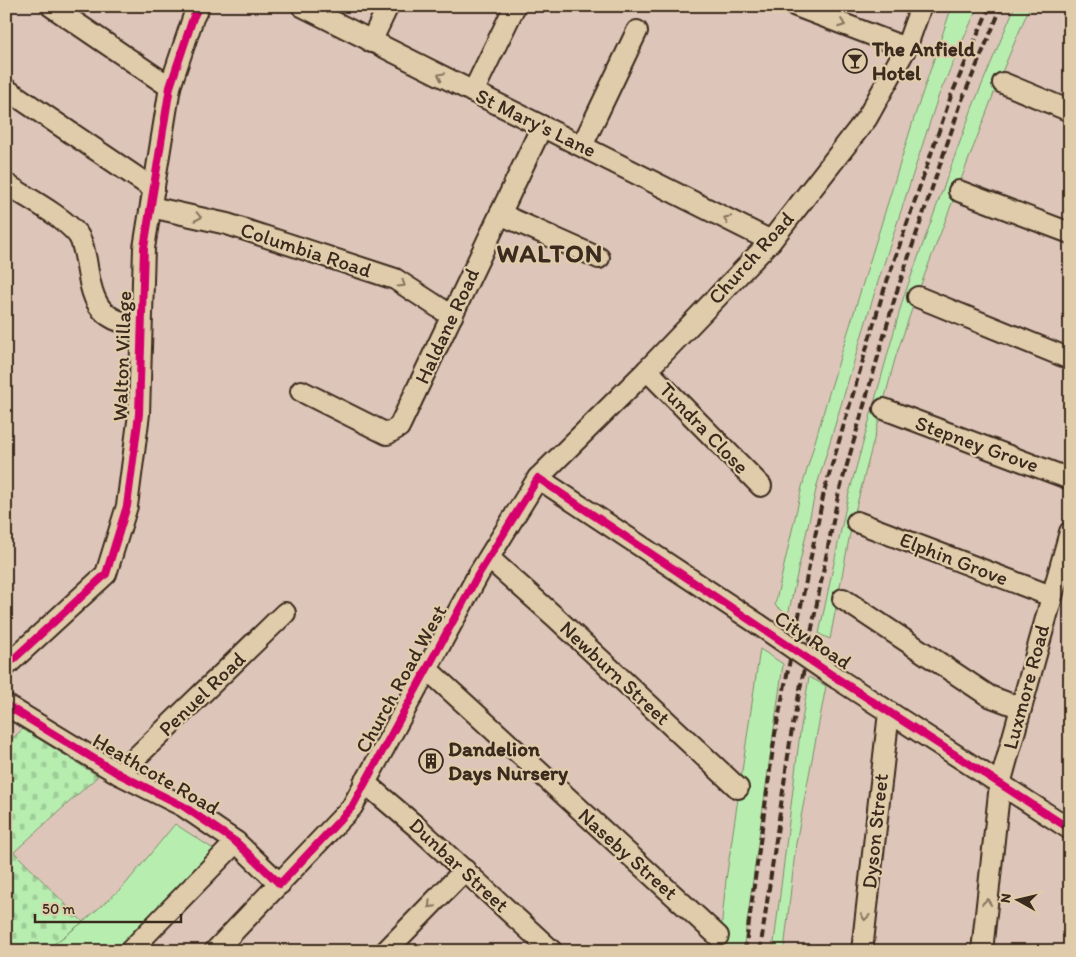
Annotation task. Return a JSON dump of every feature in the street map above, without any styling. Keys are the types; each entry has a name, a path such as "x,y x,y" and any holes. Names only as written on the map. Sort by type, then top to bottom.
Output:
{"street":[{"path":"51,6 170,87"},
{"name":"Walton Village","path":"6,666 106,574 128,497 139,414 140,325 144,248 170,87 193,18 199,6"},
{"name":"St Mary's Lane","path":"302,6 771,241"},
{"path":"371,42 388,6"},
{"path":"473,92 515,6"},
{"path":"796,6 906,48"},
{"name":"Church Road","path":"538,478 647,370 771,241 867,118 906,48 921,6"},
{"path":"582,146 637,31"},
{"path":"1003,83 1070,111"},
{"path":"6,89 152,198"},
{"name":"Haldane Road","path":"301,391 387,434 399,427 542,126"},
{"path":"6,184 67,225 80,238 92,293 99,308 120,321 140,325"},
{"path":"959,191 1070,233"},
{"name":"Columbia Road","path":"152,198 395,279 452,316"},
{"path":"500,214 599,258"},
{"path":"918,297 1070,359"},
{"name":"Tundra Close","path":"647,370 761,486"},
{"name":"Stepney Grove","path":"884,409 1070,479"},
{"name":"Church Road West","path":"215,951 352,807 478,575 490,559 538,478"},
{"name":"City Road","path":"538,478 888,712 1070,829"},
{"name":"Elphin Grove","path":"857,522 1051,596"},
{"name":"Luxmore Road","path":"982,951 1000,784 1070,532"},
{"name":"Newburn Street","path":"490,559 554,616 738,788"},
{"path":"842,599 989,696 1021,708"},
{"name":"Penuel Road","path":"119,774 284,613"},
{"name":"Naseby Street","path":"427,669 718,936"},
{"name":"Heathcote Road","path":"6,705 119,774 183,806 236,842 280,884"},
{"name":"Dyson Street","path":"862,951 888,712"},
{"name":"Dunbar Street","path":"364,782 465,870 551,951"},
{"path":"130,951 236,842"},
{"path":"386,951 465,870"}],"green space":[{"path":"952,6 978,6 938,97 876,288 817,485 788,615 775,605 802,487 914,118"},
{"path":"1015,6 1030,6 1002,72 915,300 895,359 852,523 830,639 819,634 848,497 903,299 973,106"},
{"path":"760,649 783,664 743,951 719,951 726,880"},
{"path":"809,677 826,686 796,843 784,951 773,951 800,733"},
{"path":"23,729 98,776 14,852 83,922 54,944 6,951 6,744"},
{"path":"175,824 221,854 126,951 64,951 54,944 83,922 124,886"}],"railway":[{"path":"745,951 775,734 824,492 882,296 951,96 990,6"},
{"path":"760,951 791,735 838,496 896,294 962,100 1002,6"}],"cycle path":[{"path":"6,666 106,574 127,506 139,414 144,248 170,87 193,18 199,6"},
{"path":"6,705 119,774 183,806 236,842 280,884 352,807 478,575 538,478 838,679 1070,829"}],"place":[{"name":"The Anfield Hotel","path":"855,61"},
{"name":"Dandelion Days Nursery","path":"431,761"}],"district":[{"name":"WALTON","path":"550,253"}]}
